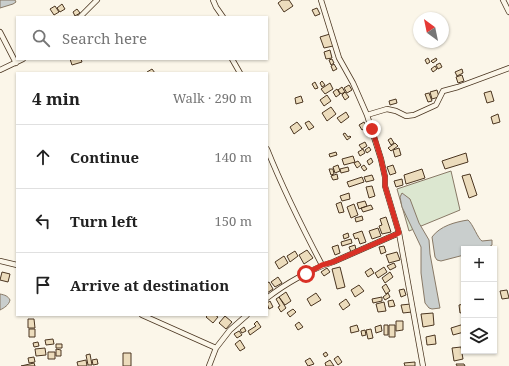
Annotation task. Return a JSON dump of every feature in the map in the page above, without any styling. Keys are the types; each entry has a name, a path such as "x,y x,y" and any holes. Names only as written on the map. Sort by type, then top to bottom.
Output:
{"street":[{"path":"81,16 97,0"},
{"path":"214,0 216,8 222,16"},
{"path":"321,0 339,58 353,83 367,115 381,159 385,177 385,186 399,233 424,366"},
{"path":"503,0 509,12"},
{"path":"0,32 16,63"},
{"path":"0,70 21,60"},
{"path":"233,60 239,72"},
{"path":"367,115 387,109 396,111 406,116 414,115 436,105 443,91 509,68"},
{"path":"268,152 281,185 296,217 322,265"},
{"path":"268,297 322,265 333,262 399,233"},
{"path":"0,261 16,265"},
{"path":"144,316 216,348"},
{"path":"209,366 216,348 230,330 246,316"}],"green space":[{"path":"451,171 460,210 409,231 397,189"}],"shaded area":[{"path":"0,0 15,0 16,2 0,8"},
{"path":"402,193 410,199 419,223 429,240 430,254 440,308 429,308 425,303 421,273 421,247 402,207 400,197"},
{"path":"468,220 480,240 492,240 492,245 461,246 461,256 441,261 437,260 435,257 432,237 443,227"},
{"path":"0,294 6,296 10,300 5,307 0,310"}],"building":[{"path":"282,0 289,0 293,6 284,12 278,3"},
{"path":"62,4 65,9 60,12 57,8"},
{"path":"55,6 59,12 54,15 50,9"},
{"path":"317,8 320,14 315,16 312,10"},
{"path":"77,9 80,13 75,16 73,12"},
{"path":"330,34 333,46 324,48 320,37"},
{"path":"330,50 332,58 326,59 324,52"},
{"path":"428,58 430,62 427,64 425,60"},
{"path":"436,58 437,60 433,63 431,61"},
{"path":"332,59 334,63 331,65 329,60"},
{"path":"70,60 81,60 82,62 72,65"},
{"path":"440,63 442,67 438,69 436,65"},
{"path":"334,64 337,69 333,71 331,66"},
{"path":"435,66 437,69 433,72 431,69"},
{"path":"152,69 154,72 147,72"},
{"path":"462,69 463,73 457,76 455,72"},
{"path":"462,75 464,81 458,83 456,77"},
{"path":"322,81 325,85 322,87 320,83"},
{"path":"315,82 318,88 315,89 312,84"},
{"path":"330,83 333,89 325,94 321,89"},
{"path":"349,85 352,90 347,93 344,88"},
{"path":"342,87 345,92 341,94 338,90"},
{"path":"337,89 340,94 336,97 333,92"},
{"path":"437,90 439,97 432,99 430,92"},
{"path":"491,91 494,101 487,103 484,93"},
{"path":"345,92 349,97 345,100 342,95"},
{"path":"429,93 432,101 428,102 425,94"},
{"path":"327,95 331,101 324,106 320,100"},
{"path":"301,96 303,102 296,104 295,98"},
{"path":"396,99 397,103 390,105 389,101"},
{"path":"331,107 336,114 327,121 322,113"},
{"path":"346,112 349,117 341,123 337,118"},
{"path":"498,114 500,122 493,124 491,117"},
{"path":"309,121 314,127 309,130 305,123"},
{"path":"297,122 302,128 294,134 290,127"},
{"path":"364,122 367,127 362,130 359,125"},
{"path":"345,133 348,137 351,137 347,140 343,134"},
{"path":"391,138 394,143 391,145 388,140"},
{"path":"365,142 367,146 362,149 359,145"},
{"path":"395,143 398,146 391,151 388,148"},
{"path":"369,147 371,150 367,153 365,150"},
{"path":"399,148 401,155 395,157 393,150"},
{"path":"363,149 365,153 360,156 358,152"},
{"path":"336,152 337,155 330,157 329,154"},
{"path":"466,153 468,162 445,169 442,161"},
{"path":"353,156 355,162 344,165 342,159"},
{"path":"371,158 373,162 369,165 367,161"},
{"path":"358,161 361,165 357,168 354,163"},
{"path":"338,165 340,171 335,173 333,167"},
{"path":"364,165 367,169 364,171 361,167"},
{"path":"393,165 396,173 390,175 387,167"},
{"path":"348,167 349,171 341,173 340,169"},
{"path":"329,169 333,169 334,174 331,175"},
{"path":"422,169 425,178 406,184 404,175"},
{"path":"337,174 338,179 333,180 331,176"},
{"path":"470,174 477,195 469,198 462,176"},
{"path":"372,175 374,180 366,182 364,177"},
{"path":"362,177 364,182 349,187 347,182"},
{"path":"402,179 403,185 396,187 394,181"},
{"path":"372,186 375,196 369,198 366,187"},
{"path":"349,193 350,199 342,201 340,196"},
{"path":"365,201 367,206 359,209 357,203"},
{"path":"341,202 344,212 339,213 336,204"},
{"path":"354,204 358,215 351,218 347,207"},
{"path":"371,205 373,209 363,212 361,208"},
{"path":"362,216 363,220 356,222 355,218"},
{"path":"386,217 391,232 382,234 379,226 382,225 380,219"},
{"path":"378,228 381,236 372,239 369,231"},
{"path":"362,231 366,242 360,244 358,238 355,239 353,234"},
{"path":"348,233 349,237 344,239 343,235"},
{"path":"351,239 352,243 342,246 341,242"},
{"path":"338,245 340,253 335,255 332,247"},
{"path":"355,245 356,250 351,252 349,247"},
{"path":"384,246 386,252 381,254 379,247"},
{"path":"307,250 313,258 304,264 299,255"},
{"path":"295,251 298,256 290,262 287,256"},
{"path":"397,252 400,260 389,263 386,255"},
{"path":"284,256 288,263 279,269 275,262"},
{"path":"394,263 396,267 390,270 387,266"},
{"path":"340,267 345,287 337,289 332,269"},
{"path":"384,267 387,272 378,278 375,273"},
{"path":"327,268 330,272 324,276 321,272"},
{"path":"371,268 374,273 368,277 365,272"},
{"path":"2,272 10,274 8,282 0,280"},
{"path":"390,272 393,277 385,283 382,278"},
{"path":"278,277 282,283 275,287 271,282"},
{"path":"268,282 273,289 268,292"},
{"path":"386,284 390,291 386,294 382,287"},
{"path":"359,285 364,291 355,297 351,290"},
{"path":"404,289 406,295 401,297 399,290"},
{"path":"507,290 509,298 502,299 500,291"},
{"path":"286,292 291,301 285,305 279,297"},
{"path":"316,293 321,300 311,306 307,299"},
{"path":"388,293 390,297 385,300 383,297"},
{"path":"279,297 286,308 281,312 278,307 280,306 276,299"},
{"path":"382,297 382,301 373,303 372,299"},
{"path":"346,299 350,305 343,310 339,304"},
{"path":"393,300 395,306 389,307 388,301"},
{"path":"270,301 273,307 269,309 268,302"},
{"path":"384,302 386,311 378,312 376,304"},
{"path":"411,304 412,312 403,313 401,305"},
{"path":"459,305 461,305 460,313"},
{"path":"293,309 296,312 290,317 287,313"},
{"path":"433,313 434,325 423,327 421,314"},
{"path":"216,316 218,317 213,323 206,317"},
{"path":"225,316 232,322 226,329 219,323"},
{"path":"28,319 34,319 35,328 28,328"},
{"path":"257,321 261,327 250,335 248,331 256,326 254,324"},
{"path":"396,321 403,321 403,330 396,331"},
{"path":"299,322 303,327 298,330 295,325"},
{"path":"357,325 359,331 351,333 350,327"},
{"path":"381,325 382,331 376,333 375,327"},
{"path":"384,325 388,325 388,335 384,335"},
{"path":"389,325 395,325 395,337 389,337"},
{"path":"461,325 461,333 453,335 451,328"},
{"path":"244,327 246,331 242,333 240,330"},
{"path":"29,329 35,329 35,337 29,337"},
{"path":"371,329 373,338 368,339 366,330"},
{"path":"365,330 366,335 362,336 361,331"},
{"path":"239,331 242,335 237,338 234,334"},
{"path":"435,335 436,344 427,345 426,337"},
{"path":"53,339 54,344 46,345 45,340"},
{"path":"240,340 245,348 240,351 235,344"},
{"path":"38,342 39,346 34,347 33,343"},
{"path":"56,344 62,344 62,348 56,348"},
{"path":"461,347 463,359 454,361 452,348"},
{"path":"45,348 46,355 36,356 35,349"},
{"path":"56,349 61,350 61,356 56,356"},
{"path":"48,352 55,352 55,359 48,359"},
{"path":"326,352 328,355 325,357 323,354"},
{"path":"123,353 131,353 131,366 123,366"},
{"path":"90,354 92,365 88,365 86,355"},
{"path":"338,356 342,362 338,365 334,359"},
{"path":"34,357 35,362 29,363 28,358"},
{"path":"310,358 314,364 308,366 305,361"},
{"path":"97,359 98,364 93,365 92,360"},
{"path":"86,360 87,366 78,366 77,362"},
{"path":"330,360 334,366 326,366 325,363"},
{"path":"415,362 415,366 405,366 404,363"},
{"path":"34,363 35,366 21,366"},
{"path":"456,364 464,364 465,366 457,366"}],"route":[{"path":"306,274 322,265 333,262 399,233 385,186 384,172 372,129"}]}
